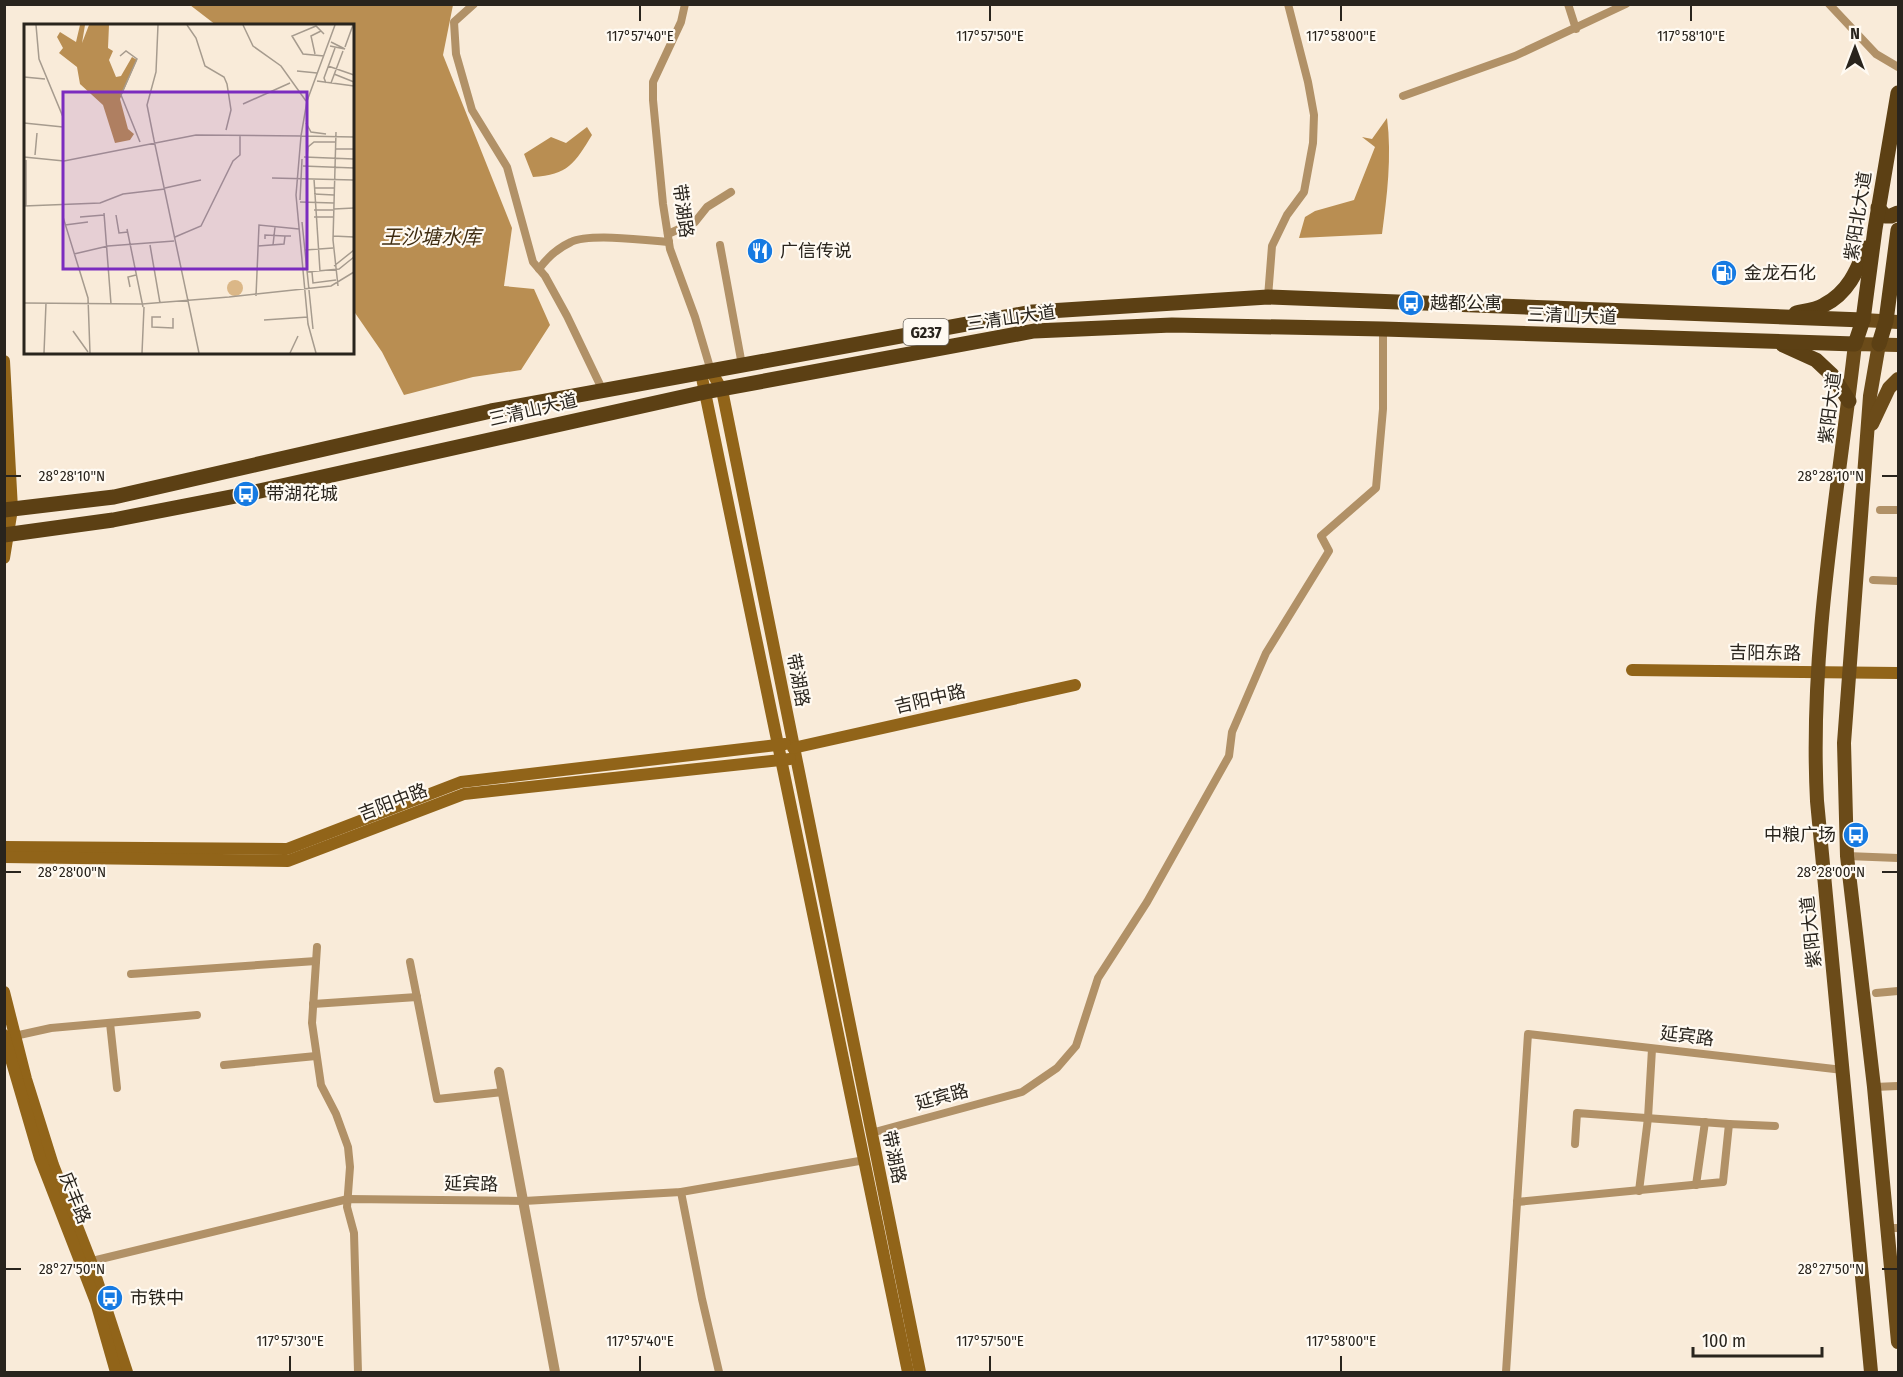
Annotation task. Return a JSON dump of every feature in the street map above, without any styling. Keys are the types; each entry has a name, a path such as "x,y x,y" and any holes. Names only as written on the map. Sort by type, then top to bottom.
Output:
{"highway":[{"name":"紫阳北大道","path":"1855,344 1863,320 1876,220 1899,93"},
{"path":"1783,317 1824,306 1845,289 1856,274 1876,220 1899,213"},
{"path":"1876,220 1892,221 1898,235 1892,322 1879,344"},
{"name":"三清山大道","path":"8,510 114,498 491,411 1033,312 1268,297 1863,320"},
{"name":"三清山大道","path":"6,535 113,520 246,494 705,392 1034,331 1172,325 1383,329 1855,344"},
{"path":"1778,343 1816,360 1832,375 1849,398"}],"main road":[{"name":"三清山大道","path":"1863,320 1892,322"},
{"name":"三清山大道","path":"1855,344 1899,345"},
{"name":"紫阳大道","path":"1855,344 1818,672 1814,746 1817,801 1871,1372"},
{"path":"1879,344 1870,396 1844,743 1847,856 1893,1228 1899,1342"},
{"path":"4,361 8,510 4,558"},
{"name":"带湖路","path":"706,372 722,390 790,749 920,1372"},
{"name":"带湖路","path":"706,372 705,392 790,749 782,761 908,1372"},
{"path":"1867,437 1889,388 1899,379"},
{"path":"1849,398 1860,392 1870,396"},
{"name":"吉阳东路","path":"1632,670 1899,673"},
{"name":"吉阳中路","path":"4,847 288,849 461,782 790,749 1075,685"},
{"name":"吉阳中路","path":"4,857 288,861 464,794 782,761"},
{"name":"庆丰路","path":"4,992 8,1036 40,1158 86,1263 116,1372"},
{"path":"86,1263 127,1372"}],"street":[{"path":"474,4 454,22 456,54 472,110 507,167 533,262 567,316 603,391"},
{"name":"带湖路","path":"686,4 681,22 653,82 652,100 668,238 706,372"},
{"path":"1268,297 1272,246 1287,214 1304,192 1313,143 1314,115 1288,4"},
{"path":"1568,4 1576,29"},
{"path":"1403,96 1515,56 1626,4"},
{"path":"1829,4 1876,54 1899,67"},
{"path":"539,269 548,256 572,240 612,237 668,238 695,222 707,207 731,192"},
{"path":"720,245 741,366"},
{"name":"延宾路","path":"871,1133 1022,1092 1057,1068 1076,1046 1098,978 1146,902 1229,756 1233,732 1266,653 1329,550 1321,536 1376,489 1383,409 1383,329"},
{"path":"1880,510 1899,510"},
{"path":"1873,580 1899,581"},
{"path":"1847,856 1899,858"},
{"path":"317,947 312,1023 321,1085 336,1114 348,1147 350,1167 347,1207 354,1233 358,1372"},
{"path":"131,974 316,961"},
{"path":"410,962 437,1100 503,1092"},
{"path":"1876,993 1899,991"},
{"path":"313,1004 417,997"},
{"path":"8,1036 51,1028 197,1015"},
{"path":"110,1023 117,1088"},
{"name":"延宾路","path":"1517,1202 1528,1034 1843,1070"},
{"path":"1639,1191 1648,1118 1652,1049"},
{"path":"224,1065 316,1056"},
{"path":"499,1072 555,1372"},
{"path":"1874,1087 1899,1086"},
{"path":"1575,1144 1577,1113 1775,1126"},
{"path":"1696,1185 1706,1122"},
{"path":"1506,1372 1517,1202 1724,1182 1729,1124"},
{"name":"延宾路","path":"86,1263 348,1199 524,1201 681,1192 865,1160"},
{"path":"681,1192 719,1372"}],"water":[{"name":"王沙塘水库","path":"190,5 453,5 443,55 512,228 504,286 534,289 550,325 521,370 473,377 404,395 382,352 354,311 354,24 215,24"},
{"path":"1387,118 1389,162 1382,234 1299,238 1305,217 1315,211 1354,200 1375,147 1362,137 1372,139"},
{"path":"587,127 592,135 581,153 569,166 555,174 533,177 524,154 551,137 566,143"}],"place":[{"name":"广信传说","path":"760,251"},
{"name":"金龙石化","path":"1724,273"},
{"name":"越都公寓","path":"1411,303"},
{"name":"带湖花城","path":"246,494"},
{"name":"中粮广场","path":"1856,835"},
{"name":"市铁中","path":"110,1298"}]}
